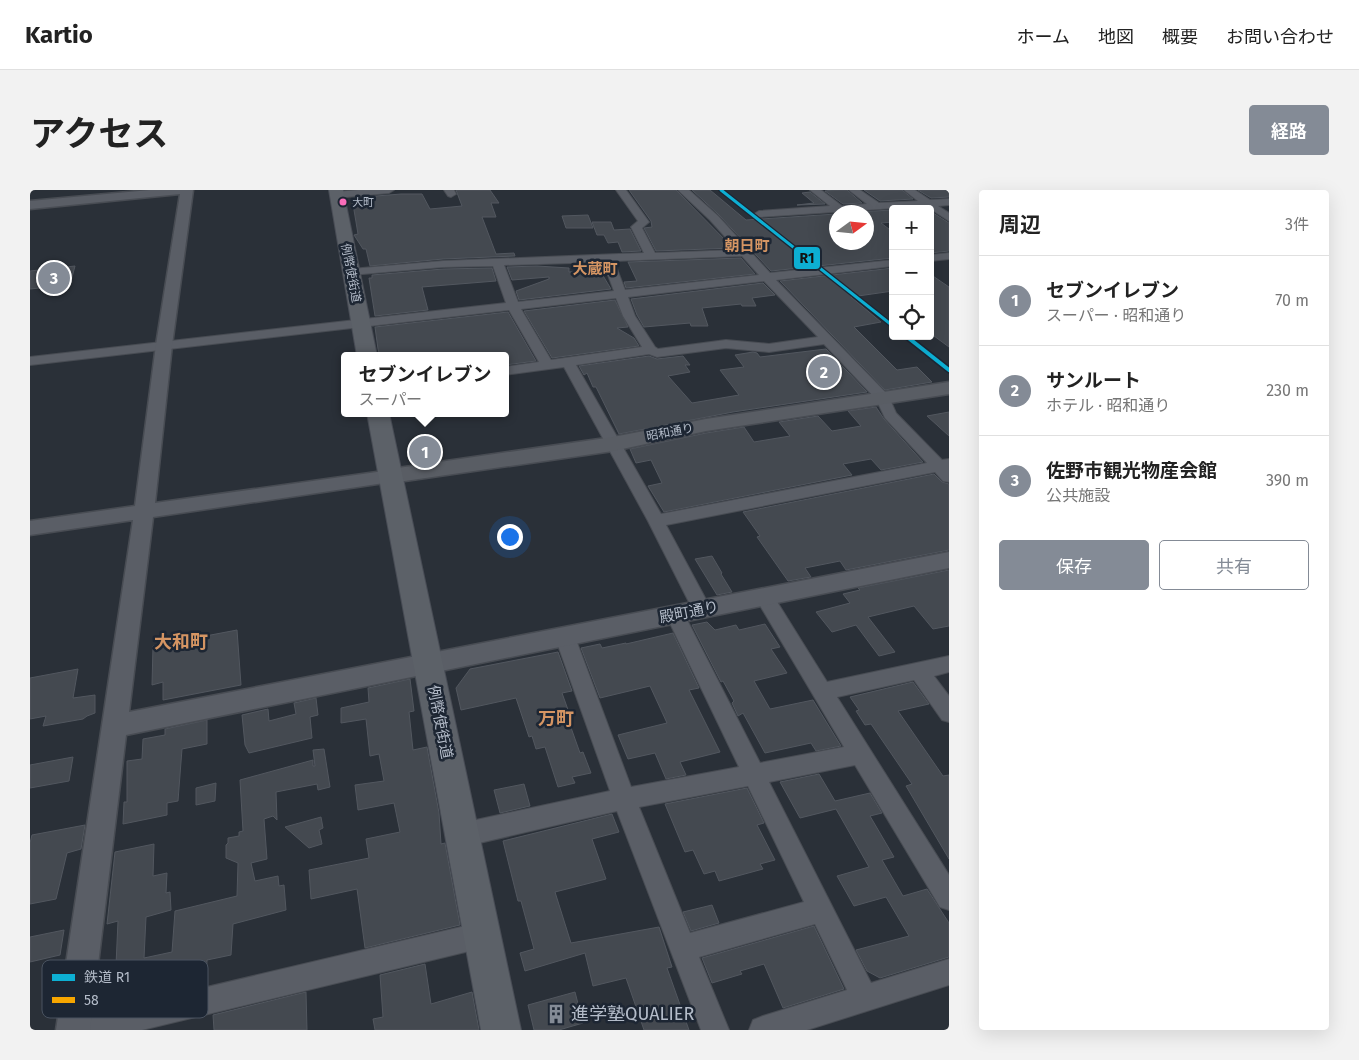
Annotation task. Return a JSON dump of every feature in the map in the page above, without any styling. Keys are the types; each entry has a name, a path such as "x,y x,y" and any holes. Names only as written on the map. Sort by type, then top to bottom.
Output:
{"main road":[{"name":"例幣使街道","path":"336,193 366,352"},
{"name":"昭和通り","path":"391,476 613,444 706,425 949,388"},
{"name":"例幣使街道","path":"379,417 501,1030"}],"street":[{"path":"40,190 32,209 186,190 82,960"},
{"path":"336,193 389,190"},
{"path":"621,190 644,222 636,227 652,256"},
{"path":"683,190 714,218 767,277 883,398 890,414 943,464 949,477"},
{"path":"814,190 835,205"},
{"path":"854,190 878,207"},
{"path":"909,190 949,218"},
{"path":"874,207 949,202"},
{"path":"759,214 829,210"},
{"path":"351,272 395,267 745,252"},
{"path":"934,258 949,256"},
{"path":"608,259 629,316 650,350"},
{"path":"497,262 513,306 547,365"},
{"path":"30,361 889,263"},
{"path":"509,370 650,350 657,352 726,344 769,348 827,340"},
{"path":"568,362 656,521 702,609"},
{"path":"656,521 943,464"},
{"path":"30,528 391,476"},
{"name":"殿町通り","path":"114,726 949,560"},
{"path":"764,596 949,898"},
{"path":"675,615 865,999"},
{"path":"564,637 624,799 716,1030"},
{"path":"822,692 949,664"},
{"path":"918,670 949,713"},
{"path":"462,835 624,799 862,754"},
{"path":"683,948 821,910"},
{"path":"208,1000 482,935"},
{"path":"763,1030 949,972"},
{"path":"84,1030 134,1018"}],"building":[{"path":"456,190 490,190 499,203 491,203 496,217 482,217 496,254 514,253 515,256 443,259 370,266 366,249 363,249 354,235 358,234 352,198 422,194 430,209 462,206"},
{"path":"629,190 676,190 733,248 656,251 644,228 652,227 651,221"},
{"path":"692,190 710,190 746,220 829,214 829,250 874,250 874,211 889,210 889,222 881,223 889,229 889,258 771,271 719,215"},
{"path":"847,190 862,203 843,204 825,191"},
{"path":"864,190 902,190 913,199 880,201"},
{"path":"918,190 949,190 949,197 931,198"},
{"path":"810,192 825,204 797,205 814,203 802,193"},
{"path":"934,214 949,223 949,251 934,253"},
{"path":"588,215 593,228 566,228 562,216"},
{"path":"592,222 611,222 614,230 630,229 641,251 622,252 618,242 608,243 604,235 597,235"},
{"path":"741,258 755,274 626,288 624,282 637,281 628,262"},
{"path":"75,266 70,285 30,289 30,271"},
{"path":"507,267 569,268 569,272 580,271 602,274 611,289 519,300 516,291 549,279 549,277 512,280"},
{"path":"492,268 496,281 422,287 428,310 375,316 369,278 372,278 372,275 443,269"},
{"path":"889,268 889,292 851,297 881,322 854,327 897,370 917,367 932,382 885,390 780,281"},
{"path":"934,277 949,287 949,347 934,336"},
{"path":"763,283 775,295 752,298 756,306 742,306 741,304 702,308 708,326 691,326 690,323 644,327 631,299"},
{"path":"615,300 628,327 617,328 634,338 639,346 552,358 524,311"},
{"path":"508,312 536,361 509,364 509,352 379,352 375,327"},
{"path":"826,349 867,392 733,412 619,434 596,387 593,387 587,373 584,375 579,366 649,356 657,359 683,356 690,365 685,365 690,372 668,376 692,403 739,395 720,370 744,367 735,355 753,352 757,353 760,357"},
{"path":"876,407 884,419 923,462 881,470 871,459 843,464 852,475 664,512 648,486 662,483 651,460 636,463 630,449 744,427 754,442 790,436 779,422 818,416 832,431 861,426 848,411"},
{"path":"949,412 949,436 927,416"},
{"path":"934,474 942,482 949,484 949,550 846,570 840,561 805,568 811,577 788,581 757,537 760,536 743,512"},
{"path":"712,556 732,592 717,595 695,559"},
{"path":"949,570 949,626 933,629 914,606 868,617 895,652 879,656 856,625 832,632 816,612 850,603 843,594 860,590 858,588"},
{"path":"707,622 715,630 736,625 739,630 765,624 780,647 771,649 787,673 754,681 770,709 813,700 841,746 816,751 811,743 765,753 743,713 738,716 732,703 734,701 723,681 721,682 692,625"},
{"path":"237,630 241,685 163,700 163,682 152,685 153,646"},
{"path":"673,633 699,688 689,690 720,752 680,762 686,775 666,779 655,753 628,759 618,735 667,723 650,686 600,698 581,648 600,644 602,648"},
{"path":"558,652 572,691 562,693 572,721 569,722 580,753 583,752 591,773 572,777 575,783 558,787 545,747 536,749 532,736 529,737 516,698 461,710 456,688 470,669"},
{"path":"78,669 73,698 95,695 95,713 83,719 43,726 46,716 30,719 30,678"},
{"path":"410,679 414,711 409,712 413,750 427,747 439,813 441,844 445,843 460,925 365,948 357,889 311,899 309,870 369,858 366,839 400,832 394,803 358,810 355,785 384,781 379,754 370,756 366,719 341,723 341,708 369,702 368,688"},
{"path":"913,682 929,704 898,711 943,776 949,775 949,859 906,786 912,784 871,724 865,725 856,711 859,710 850,697"},
{"path":"316,698 318,715 310,717 312,738 249,753 245,745 242,715 268,709 269,721 296,714 294,703"},
{"path":"207,720 207,744 182,749 178,801 167,803 167,815 123,824 124,802 127,802 127,761 142,759 143,739 165,735 165,729"},
{"path":"324,749 330,787 318,790 317,784 276,792 277,820 273,816 264,819 267,859 251,863 255,881 278,876 279,886 284,885 286,910 233,924 231,955 207,960 116,960 118,921 107,924 115,852 154,844 153,876 167,873 166,893 170,892 171,910 146,917 144,958 172,952 175,911 237,896 238,863 226,858 226,845 228,838 239,836 239,832 243,831 240,780 313,760 313,766 315,766 313,750"},
{"path":"73,757 69,781 30,788 30,765"},
{"path":"819,774 835,801 870,793 882,813 870,816 894,857 882,860 903,896 927,889 949,923 949,957 880,978 867,971 856,950 909,936 886,897 854,906 837,876 869,867 836,809 800,818 780,782"},
{"path":"216,783 215,801 196,805 196,788"},
{"path":"524,784 530,806 500,813 494,790"},
{"path":"747,788 764,823 757,825 775,860 760,864 763,869 719,881 715,871 704,874 693,850 685,852 665,804"},
{"path":"612,814 619,832 592,839 606,879 555,892 571,943 659,927 672,967 667,968 689,1030 644,1030 626,978 593,986 585,953 525,971 520,953 534,949 521,901 518,901 503,841"},
{"path":"321,817 323,828 319,830 322,844 309,848 285,827"},
{"path":"85,825 81,849 67,853 56,899 30,904 30,843 32,835"},
{"path":"712,905 719,923 691,931 683,912"},
{"path":"814,926 844,989 783,1008 764,964 740,971 742,974 712,983 702,958"},
{"path":"64,930 60,955 30,962 30,937"},
{"path":"425,964 431,1004 472,992 479,1030 375,1030 373,1019 383,1017 380,975"},
{"path":"306,992 307,1030 214,1030 213,1015"},
{"name":"進学塾QUALIER","path":"575,992 583,1023 559,1030 534,1030 528,1005"}],"rail line":[{"name":"R1","path":"721,190 889,323"},
{"name":"R1","path":"911,340 949,370"}],"place":[{"name":"大町","path":"343,202"},
{"name":"佐野市観光物産会館","path":"54,278"},
{"name":"サンルート","path":"824,372"},
{"name":"セブンイレブン","path":"425,452"},
{"name":"進学塾QUALIER","path":"556,1014"}],"district":[{"name":"朝日町","path":"747,246"},
{"name":"大蔵町","path":"595,269"},
{"name":"大和町","path":"181,642"},
{"name":"万町","path":"556,719"}]}
